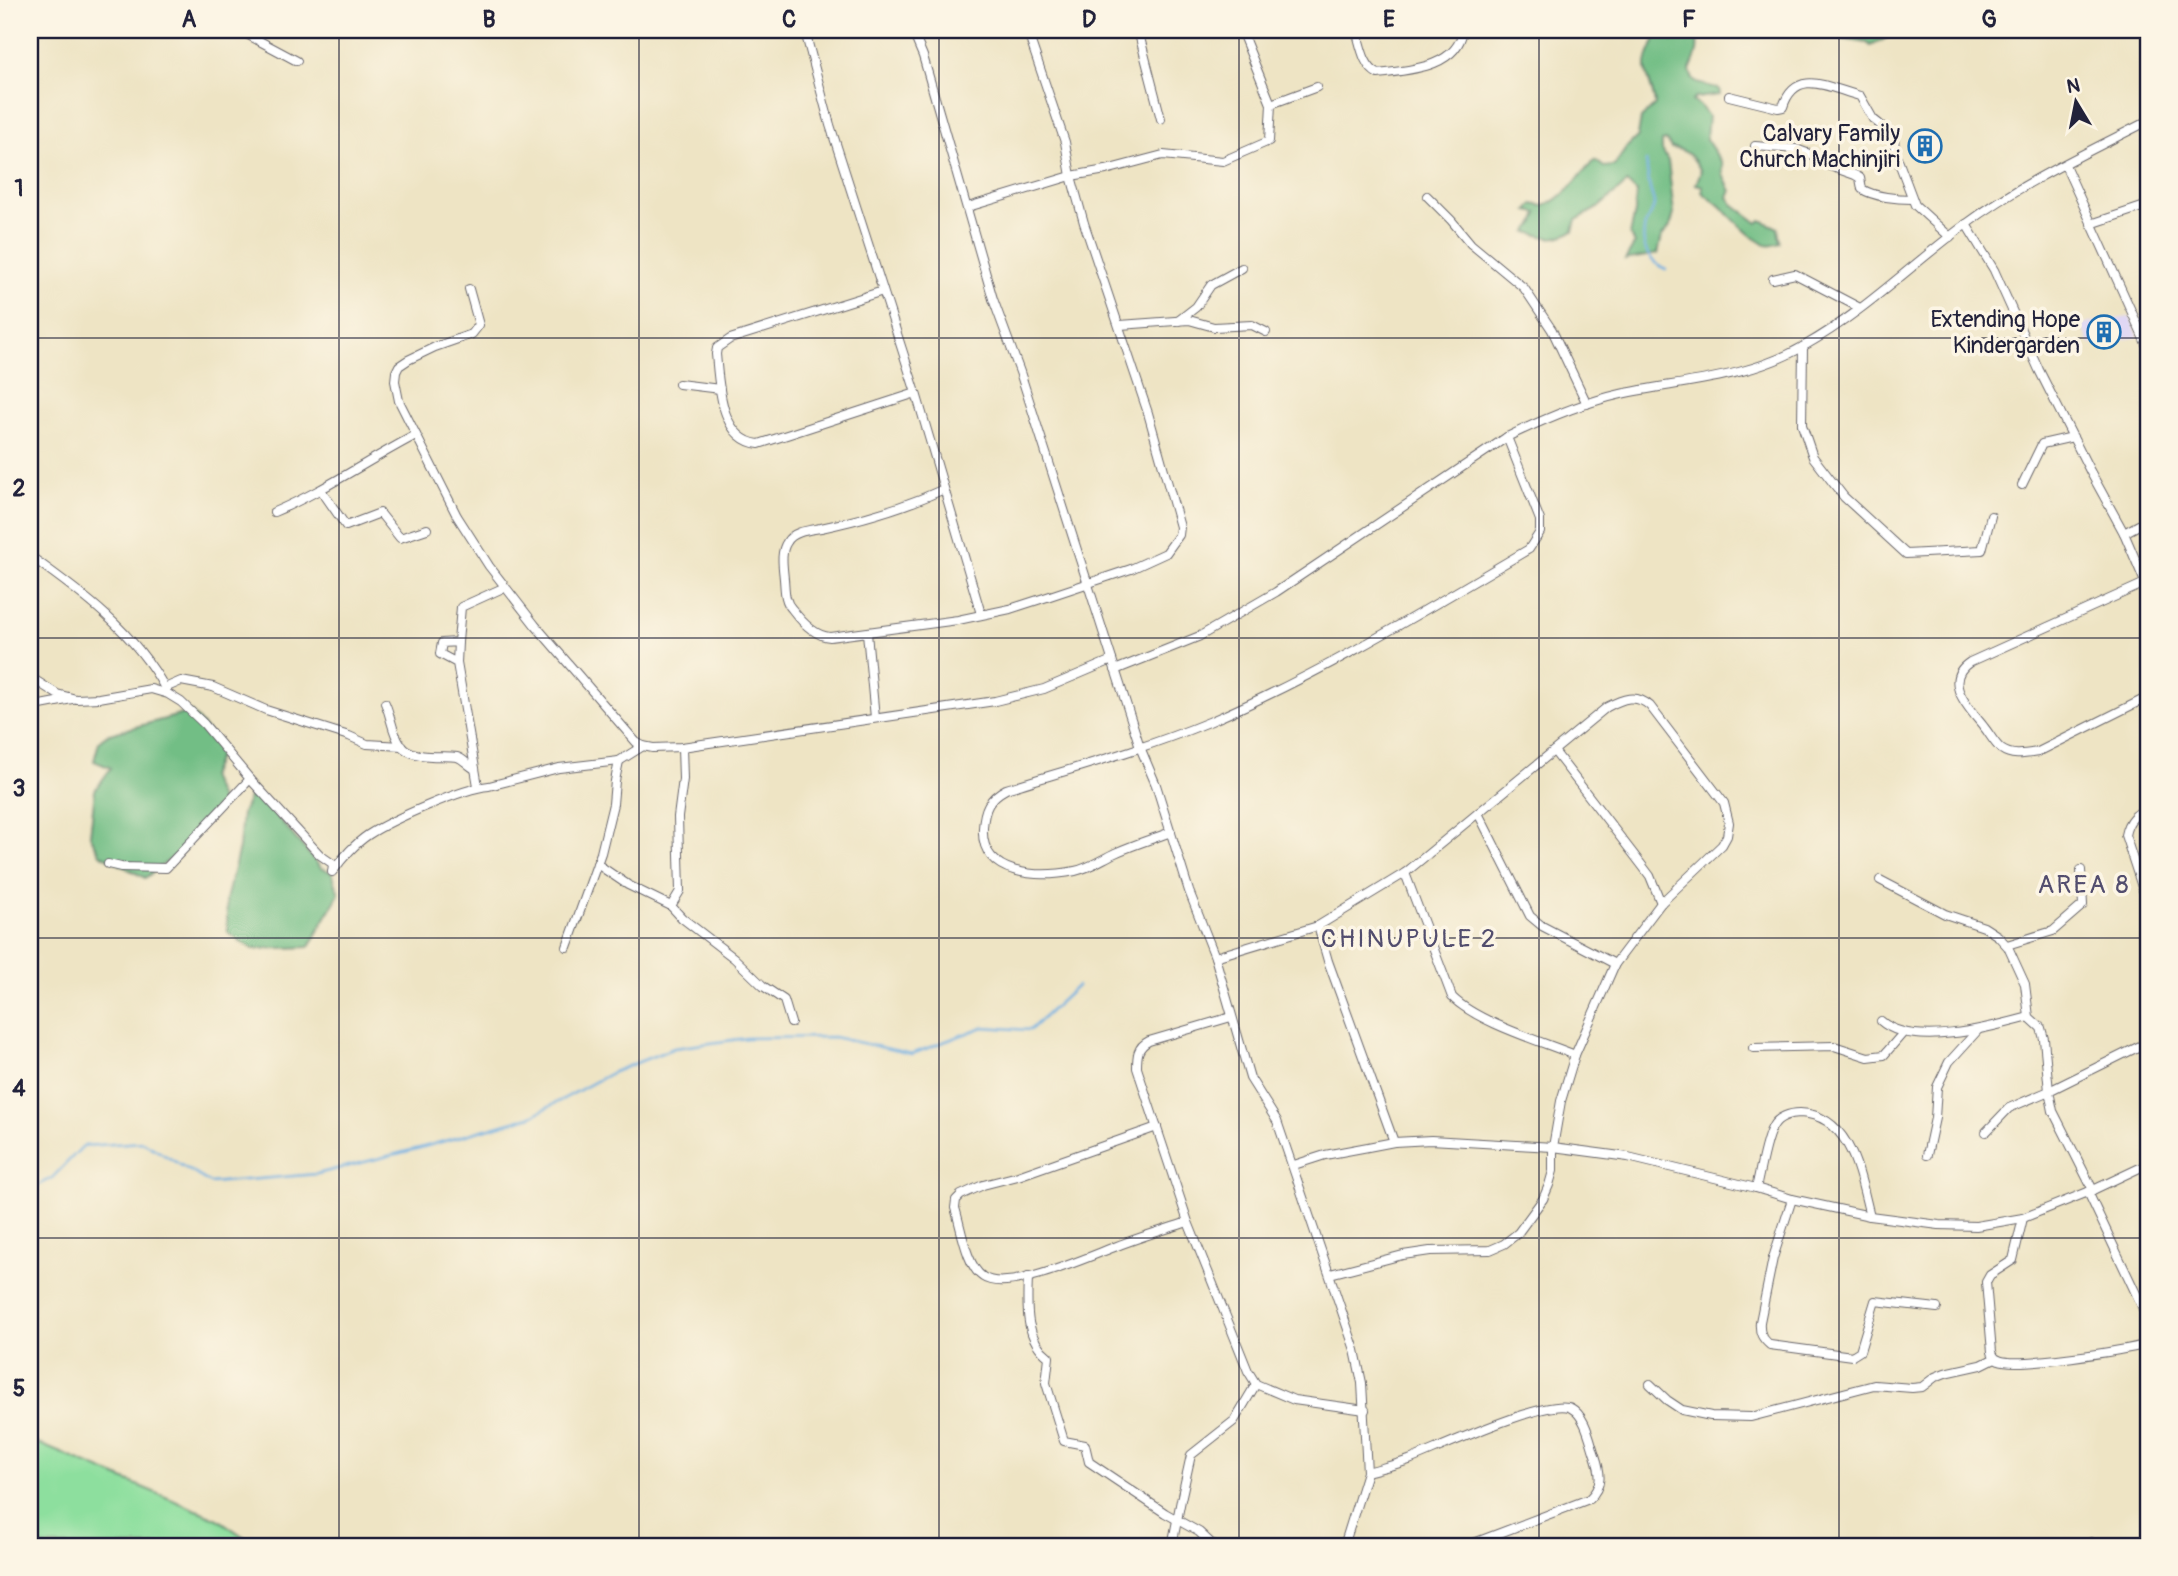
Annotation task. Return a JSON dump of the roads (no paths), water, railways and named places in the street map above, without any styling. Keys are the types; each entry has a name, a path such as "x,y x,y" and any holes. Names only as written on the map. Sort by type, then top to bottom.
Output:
{"street":[{"path":"239,30 297,61"},
{"path":"808,30 807,39 830,125 916,393 981,614"},
{"path":"912,30 923,56 993,299 1020,372 1140,747 1156,785 1189,891 1215,957 1250,1078 1278,1121 1355,1350 1365,1410 1367,1472 1343,1546"},
{"path":"944,489 915,503 795,534 786,542 782,559 786,597 792,611 824,637 958,620 1010,609 1131,569 1166,553 1179,536 1180,527 1148,412 1084,223 1065,142 1027,30"},
{"path":"1138,30 1161,118"},
{"path":"968,207 1071,176 1163,155 1223,161 1269,141 1271,104 1241,30"},
{"path":"1356,30 1366,63 1378,74 1443,60 1458,46 1462,30"},
{"path":"1729,96 1778,108 1783,107 1795,86 1813,83 1860,96 1873,118 1894,136 1895,152 1914,205 1950,237"},
{"path":"1271,104 1317,87"},
{"path":"1115,670 1200,636 1276,592 1507,437 1547,418 1619,395 1742,372 1803,347 1888,288 1966,224 2021,188 2148,121"},
{"path":"1755,146 1796,149 1815,156 1835,169 1860,178 1861,189 1869,194 1898,200 1912,199"},
{"path":"2065,165 2148,348"},
{"path":"1427,196 1471,244 1524,288 1552,330 1587,404"},
{"path":"2091,224 2148,205"},
{"path":"1966,224 1994,271 2039,370 2124,533 2147,586 1963,666 1959,673 1958,687 1962,699 2001,749 2020,755 2038,752 2148,698"},
{"path":"1178,321 1195,307 1211,285 1242,268"},
{"path":"1773,279 1795,274 1860,308"},
{"path":"469,289 479,325 472,334 408,360 400,366 396,372 395,390 457,516 489,566 636,742 653,748 682,747 995,701 1044,689 1112,660"},
{"path":"883,290 750,332 722,344 717,348 716,354 722,404 740,438 759,444 916,393"},
{"path":"1120,325 1189,320 1214,327 1252,325 1266,332"},
{"path":"1803,347 1802,425 1813,457 1844,497 1906,554 1982,550 1991,516"},
{"path":"679,384 720,389"},
{"path":"274,512 321,490 416,435"},
{"path":"1171,832 1116,853 1090,867 1040,874 1010,869 994,862 982,836 984,813 996,794 1208,722 1306,677 1528,549 1540,532 1540,520 1507,437"},
{"path":"2022,485 2042,444 2073,437"},
{"path":"321,490 346,526 380,513 400,538 427,528"},
{"path":"2124,533 2148,520"},
{"path":"30,556 92,600 140,651 166,691 204,724 320,855 333,864 332,872 367,836 478,786 489,786 559,768 619,761 643,746"},
{"path":"478,786 457,663 461,607 505,587"},
{"path":"867,633 875,718"},
{"path":"457,663 440,654 442,643 458,642"},
{"path":"30,677 57,694 76,699"},
{"path":"30,707 151,689 166,691 181,681 213,687 266,710 367,744 402,746"},
{"path":"1215,957 1318,926 1405,873 1607,707 1626,698 1636,697 1650,706 1724,803 1729,823 1722,845 1661,903 1615,964 1575,1055 1561,1101 1553,1147 1553,1171 1543,1199 1518,1233 1504,1244 1490,1250 1430,1251 1403,1255 1329,1274"},
{"path":"385,703 402,746 411,752 425,755 460,757 475,769"},
{"path":"671,906 680,891 678,817 683,779 682,747"},
{"path":"1554,751 1650,876 1661,903"},
{"path":"567,947 597,864 613,804 614,781 619,761"},
{"path":"108,864 166,868 250,779"},
{"path":"2148,808 2131,819 2126,835 2148,901"},
{"path":"1478,813 1530,916 1542,926 1615,964"},
{"path":"597,864 628,885 671,906 682,919 784,1000 791,1023"},
{"path":"2007,946 2053,931 2083,905 2081,870"},
{"path":"1405,873 1452,997 1463,1008 1485,1019 1575,1055"},
{"path":"1880,880 1945,914 1984,927 1998,936 2015,959 2025,985 2029,1017 2041,1028 2044,1039 2053,1111 2148,1319"},
{"path":"1318,926 1328,961 1394,1142"},
{"path":"1231,1017 1142,1044 1138,1051 1137,1068 1188,1222 1248,1371 1256,1384 1294,1400 1365,1410"},
{"path":"1881,1020 1889,1028 1902,1032 1937,1034 1978,1030 2029,1017"},
{"path":"1927,1156 1936,1118 1937,1087 1949,1062 1978,1030"},
{"path":"1753,1048 1833,1046 1868,1057 1884,1055 1902,1032"},
{"path":"1986,1132 2009,1108 2148,1042"},
{"path":"1756,1188 1772,1127 1779,1118 1805,1113 1821,1118 1847,1142 1855,1156 1870,1216"},
{"path":"1157,1127 1018,1176 983,1185 961,1195 956,1200 955,1208 964,1240 976,1270 983,1278 994,1282 1028,1277 1081,1261 1188,1222"},
{"path":"1294,1165 1325,1155 1394,1142 1431,1140 1553,1147 1628,1157 1870,1216 1940,1225 1976,1226 2023,1219 2148,1164"},
{"path":"1792,1199 1773,1258 1760,1322 1759,1330 1770,1345 1852,1356 1860,1351 1875,1301 1937,1308"},
{"path":"2023,1219 2013,1260 1990,1275 1986,1282 1992,1352 1995,1358 2001,1361 2041,1360 2148,1344"},
{"path":"1028,1277 1027,1308 1030,1330 1038,1349 1049,1357 1046,1383 1064,1441 1085,1445 1088,1462 1199,1532 1214,1546"},
{"path":"1650,1384 1682,1410 1712,1416 1751,1417 1874,1385 1922,1387 1945,1373 1981,1365 1995,1358"},
{"path":"1172,1546 1191,1455 1234,1421 1256,1384"},
{"path":"1367,1472 1407,1461 1521,1416 1563,1405 1573,1409 1582,1420 1600,1469 1599,1486 1594,1494 1589,1499 1466,1546"}],"waterway":[{"path":"1646,161 1654,204 1645,225 1644,245 1654,262 1666,269"},
{"path":"30,1189 52,1178 83,1146 143,1142 210,1183 317,1174 532,1116 611,1073 674,1048 747,1038 834,1037 912,1054 983,1027 1030,1030 1077,986"}],"place":[{"name":"Calvary Family Church Machinjiri","path":"1925,146"},
{"name":"Extending Hope Kindergarden","path":"2104,332"}],"district":[{"name":"AREA 8","path":"2084,885"},
{"name":"CHINUPULE 2","path":"1409,939"}]}
